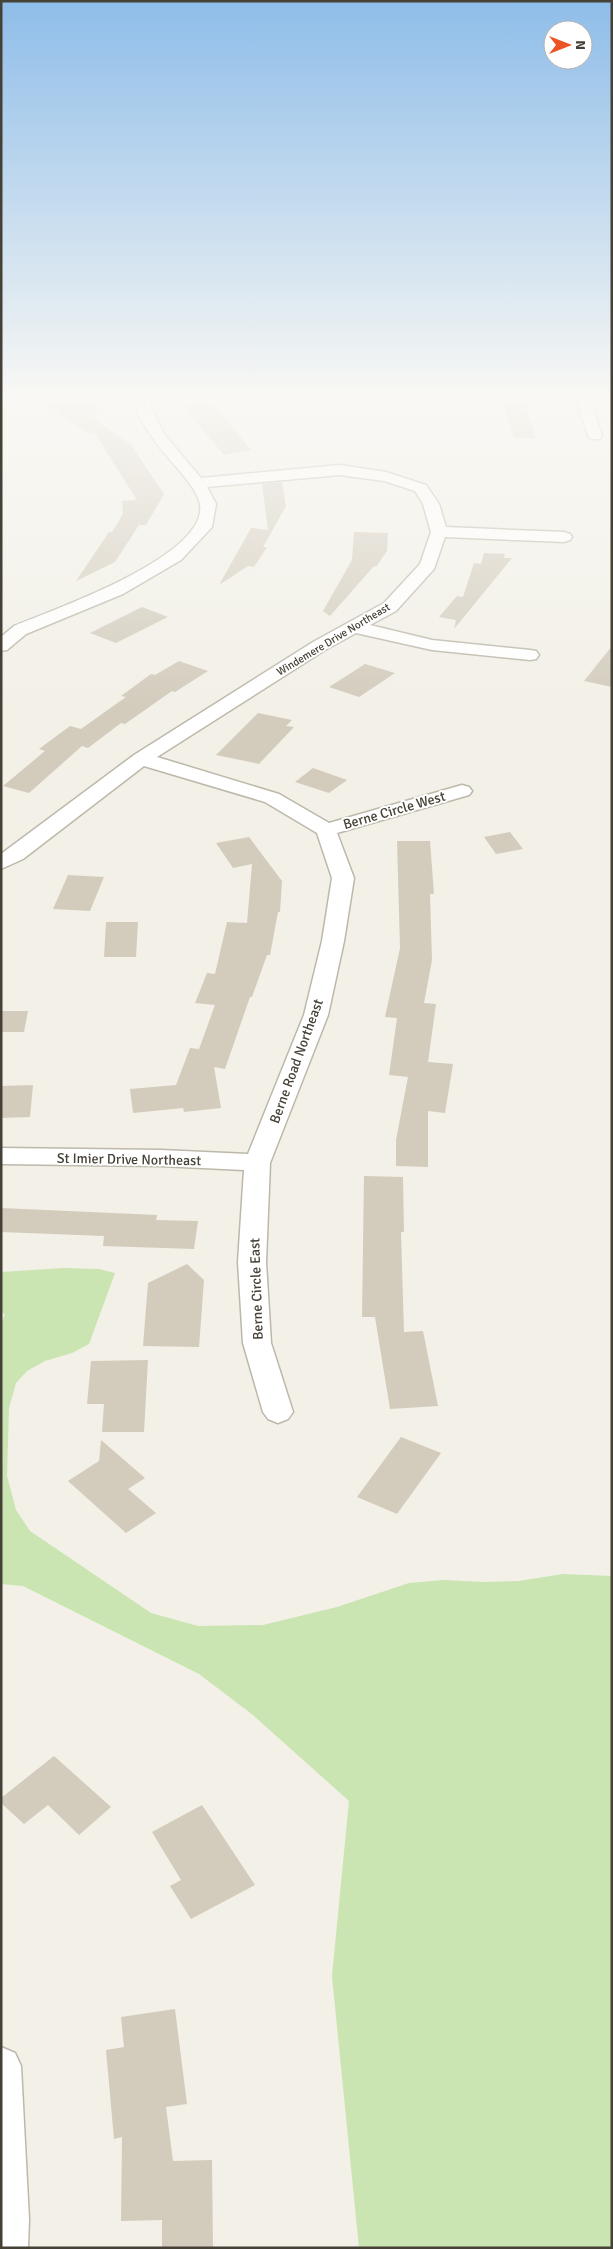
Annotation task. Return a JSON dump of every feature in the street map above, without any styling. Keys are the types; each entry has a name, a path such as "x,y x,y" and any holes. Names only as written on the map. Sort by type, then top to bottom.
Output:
{"street":[{"path":"1,646 20,630 117,590 175,557 204,526 208,504 205,499"},
{"path":"428,499 439,532 564,537"},
{"name":"Windemere Drive Northeast","path":"1,862 16,854 141,759 319,646 390,607 428,565 439,532"},
{"path":"1,626 20,630"},
{"path":"354,627 432,645 530,655"},
{"path":"141,759 272,798 326,830"},
{"name":"Berne Circle West","path":"326,830 462,791"},
{"name":"Berne Road Northeast","path":"257,1163 316,1015 333,941 343,878 326,830"},
{"name":"St Imier Drive Northeast","path":"1,1156 161,1158 257,1163"},
{"name":"Berne Circle East","path":"257,1163 252,1262 257,1343 278,1412"},
{"path":"1,2066 8,2219 7,2248"}],"green space":[{"path":"64,1268 99,1269 115,1273 89,1344 72,1353 45,1361 27,1371 16,1383 9,1408 7,1476 16,1510 30,1531 151,1613 198,1626 263,1625 337,1607 409,1583 444,1580 519,1581 563,1574 612,1576 612,2248 359,2248 332,1976 349,1801 253,1715 199,1674 23,1586 1,1584 1,1323 5,1315 1,1311 1,1272"}],"building":[{"path":"161,499 146,525 139,525 115,562 76,581 123,514 122,501"},
{"path":"264,499 285,499 286,506 263,547 267,547 254,567 248,566 219,585 251,528 268,530"},
{"path":"354,532 388,533 387,551 376,567 374,566 330,616 323,611 352,560"},
{"path":"484,553 505,554 504,558 512,558 454,629 456,620 439,617 457,596 463,597 474,563 481,564"},
{"path":"142,607 168,617 116,643 90,633"},
{"path":"612,646 612,687 584,681"},
{"path":"179,661 208,671 175,692 172,691 125,724 121,723 88,748 82,746 29,793 3,786 45,751 39,749 70,726 81,729 126,697 121,696 151,674 155,675"},
{"path":"365,664 395,673 359,697 329,687"},
{"path":"258,713 292,720 286,726 294,727 259,764 216,755"},
{"path":"313,768 347,780 329,793 295,782"},
{"path":"510,832 523,849 496,854 484,837"},
{"path":"249,837 282,881 280,912 278,912 270,955 267,955 252,997 250,997 225,1069 214,1067 221,1108 184,1112 183,1108 133,1113 130,1089 176,1085 190,1048 199,1049 215,1005 195,1003 207,973 215,974 227,922 247,923 252,864 233,868 216,843"},
{"path":"397,841 430,841 434,894 430,894 432,960 424,1003 436,1004 428,1062 453,1064 445,1113 428,1111 428,1167 396,1166 396,1140 408,1077 389,1075 397,1018 385,1017 400,948"},
{"path":"68,875 104,877 90,911 53,909"},
{"path":"106,922 138,922 136,957 104,957"},
{"path":"1,1011 28,1011 24,1032 1,1032"},
{"path":"33,1085 30,1117 1,1118 1,1086"},
{"path":"364,1176 403,1177 404,1232 401,1232 404,1332 423,1331 438,1406 390,1409 375,1317 362,1317"},
{"path":"1,1208 157,1215 156,1220 198,1221 194,1249 103,1246 104,1236 1,1232"},
{"path":"187,1264 204,1280 199,1347 143,1346 148,1283"},
{"path":"148,1360 144,1432 102,1432 104,1404 87,1404 91,1361"},
{"path":"401,1437 441,1453 397,1514 357,1497"},
{"path":"101,1440 145,1478 128,1489 156,1513 126,1533 68,1481 99,1461"},
{"path":"54,1756 111,1807 79,1835 48,1805 24,1824 1,1803 1,1798"},
{"path":"202,1805 255,1885 191,1919 170,1886 181,1880 152,1832"},
{"path":"175,2009 187,2104 166,2107 173,2161 212,2160 213,2248 162,2248 162,2220 121,2221 122,2137 114,2139 106,2050 124,2047 121,2017"}]}
